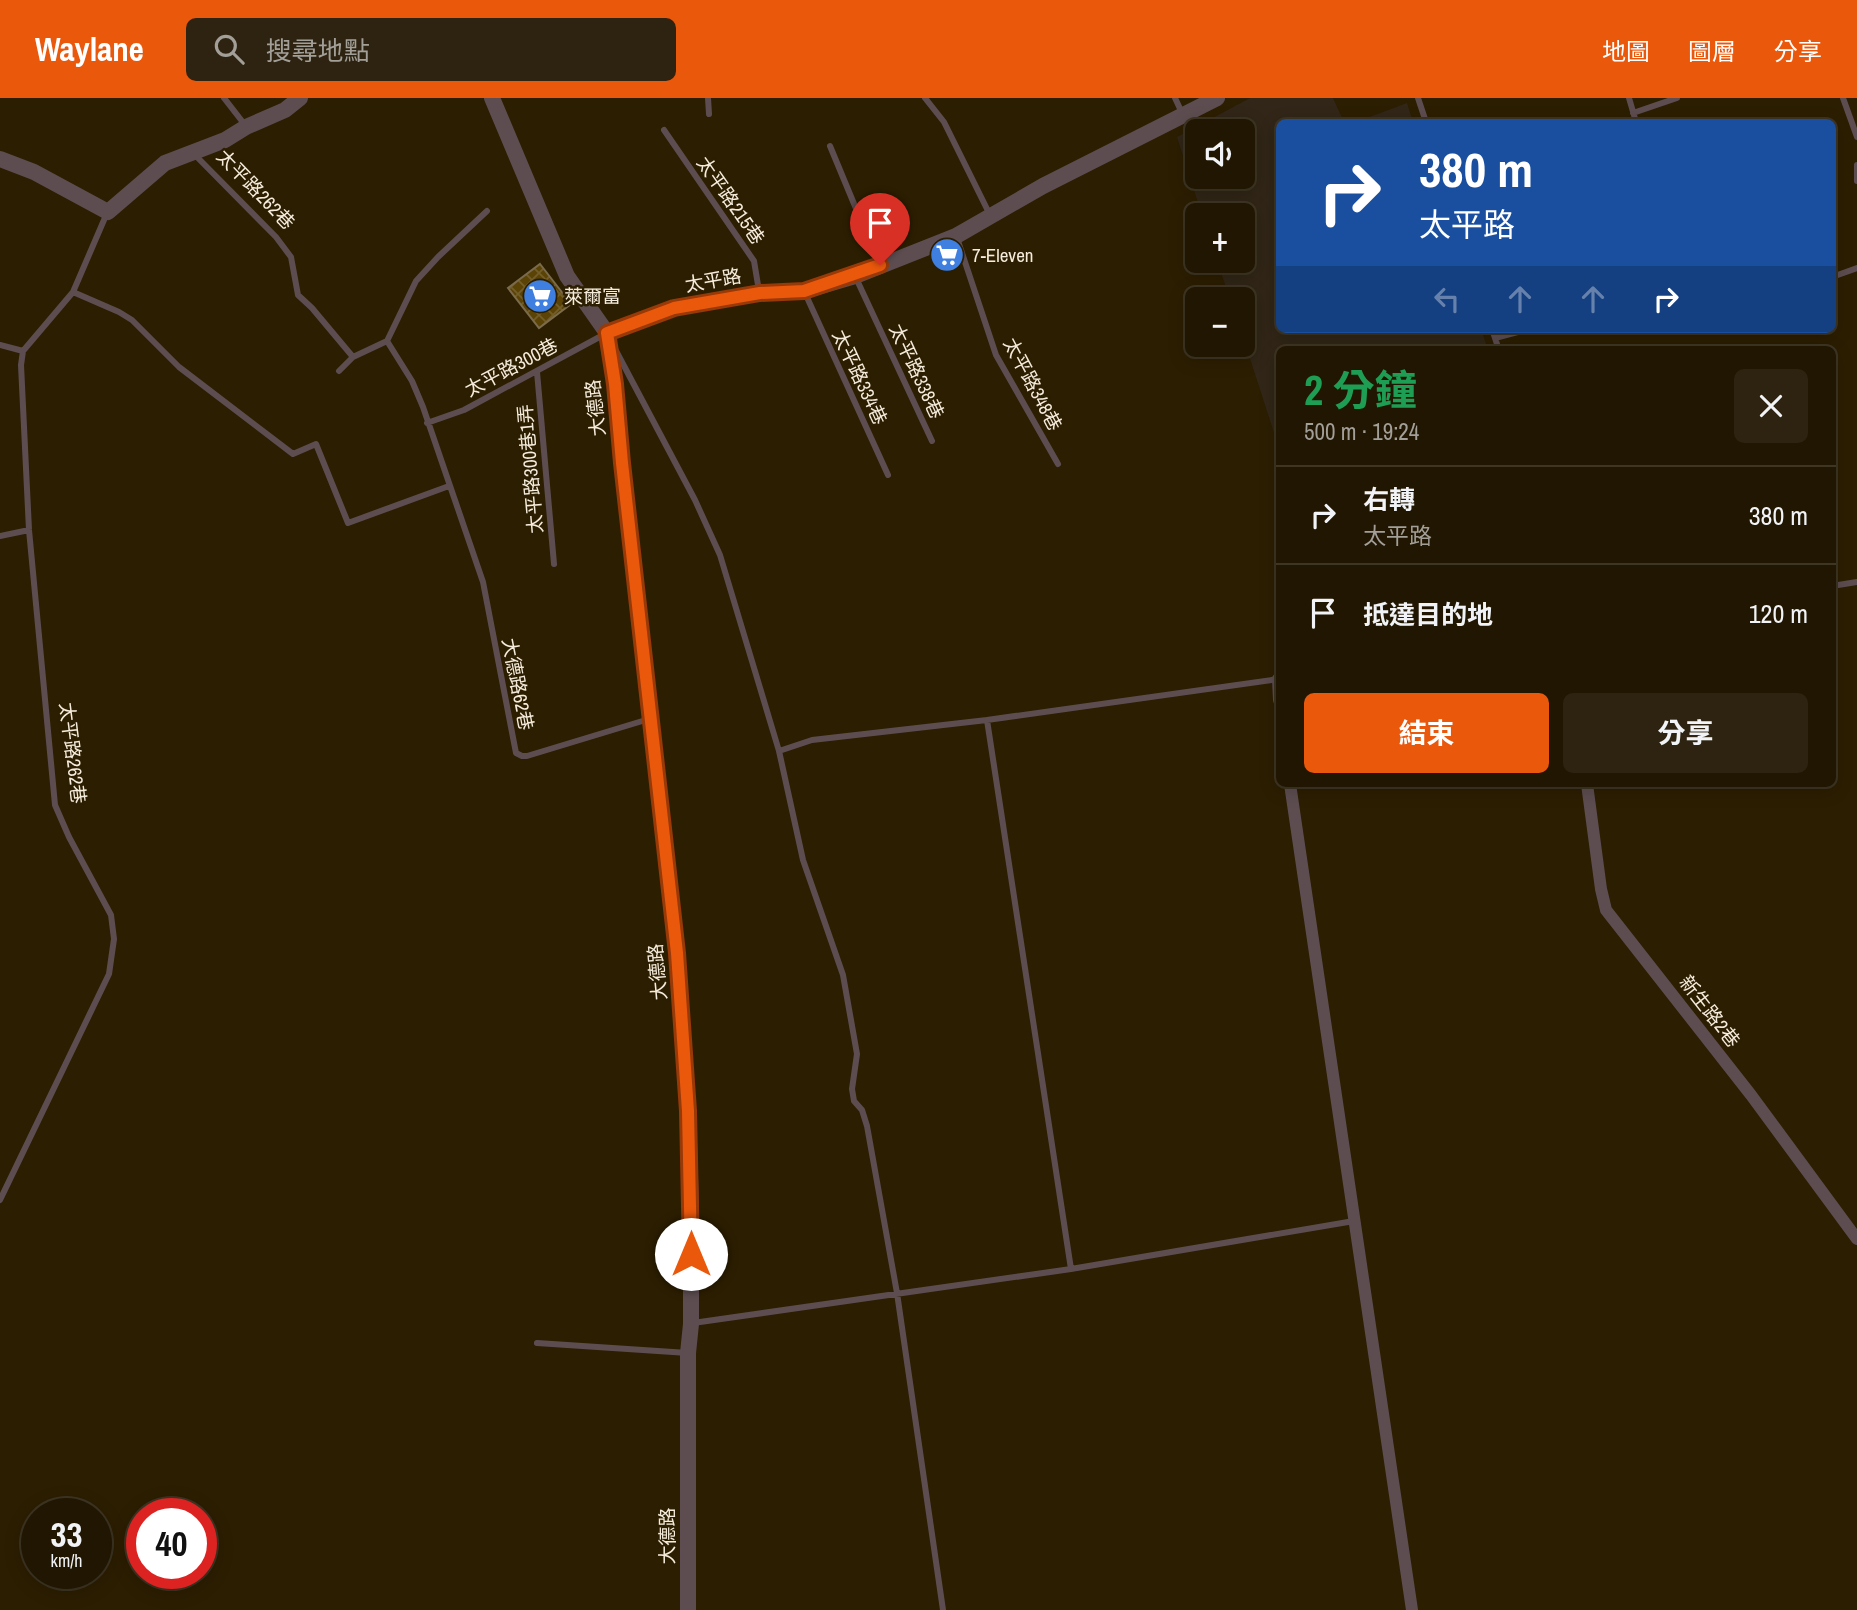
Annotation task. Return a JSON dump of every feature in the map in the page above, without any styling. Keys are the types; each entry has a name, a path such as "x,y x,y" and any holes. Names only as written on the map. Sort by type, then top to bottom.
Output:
{"street":[{"name":"太平路262巷","path":"108,212 165,163 225,140 246,127 285,110 300,98"},
{"path":"492,98 566,276 607,333"},
{"name":"太平路","path":"607,333 674,308 760,293 804,291 855,276 956,236 1043,186 1217,98"},
{"path":"0,159 34,172 108,212"},
{"name":"大德路","path":"607,333 615,384 677,953 689,1138 691,1324 688,1353 688,1610"},
{"path":"1290,787 1412,1610"},
{"name":"新生路2巷","path":"1587,787 1606,910 1751,1095 1857,1239"}],"lane":[{"name":"太平路262巷","path":"224,98 246,127"},
{"path":"708,98 709,114"},
{"path":"925,98 944,122 990,217"},
{"path":"1175,98 1183,115"},
{"path":"1418,98 1425,119"},
{"path":"1629,98 1635,119"},
{"path":"1633,113 1677,98"},
{"path":"1843,98 1857,137"},
{"name":"太平路215巷","path":"664,130 754,261 760,293"},
{"path":"830,146 880,265"},
{"name":"太平路262巷","path":"193,153 276,237 291,257 298,295 353,357"},
{"path":"1857,164 1857,181"},
{"path":"339,371 353,357 387,341 416,281 487,211"},
{"name":"太平路262巷","path":"0,1200 109,974 114,939 111,915 69,837 55,804 29,530 21,365 23,351 73,292 108,212"},
{"name":"太平路348巷","path":"956,236 996,355 1058,464"},
{"path":"1836,276 1857,268"},
{"name":"太平路338巷","path":"855,276 932,441"},
{"name":"太平路334巷","path":"804,291 888,475"},
{"path":"73,292 132,320 179,367 293,454 316,444 348,523 449,486 412,381 387,341"},
{"name":"太平路300巷","path":"427,423 464,410 607,333"},
{"path":"607,333 695,500 720,555 779,751 803,860 843,975 857,1054 852,1089 854,1101 862,1110 867,1126 897,1293 943,1610"},
{"path":"1493,333 1498,346"},
{"path":"1495,338 1514,333"},
{"path":"0,345 23,351"},
{"name":"太平路300巷1弄","path":"537,372 554,564"},
{"name":"大德路62巷","path":"449,486 483,582 516,753 527,756 650,718"},
{"path":"0,536 29,530"},
{"path":"1836,585 1857,582"},
{"path":"779,751 812,740 988,720 1276,679"},
{"path":"988,720 1070,1269"},
{"path":"691,1324 1070,1269 1354,1222"},
{"path":"537,1343 688,1353"}],"shaded area":[{"path":"1250,98 1333,98 1343,119 1276,119 1276,333 1482,333 1487,346 1276,346 1276,439 1249,357 1255,357 1255,287 1226,287 1221,273 1255,273 1255,203 1198,203 1194,189 1255,189 1255,119 1211,119"},
{"path":"1407,103 1412,119 1364,119"},
{"path":"1185,133 1185,162 1177,137"}],"building":[{"name":"萊爾富","path":"540,264 571,304 539,328 508,288"}],"place":[{"name":"7-Eleven","path":"947,255"},
{"name":"萊爾富","path":"540,296"}],"route":[{"path":"691,1254 688,1111 677,953 615,384 607,333 674,308 760,293 804,291 855,276 880,265"}]}
